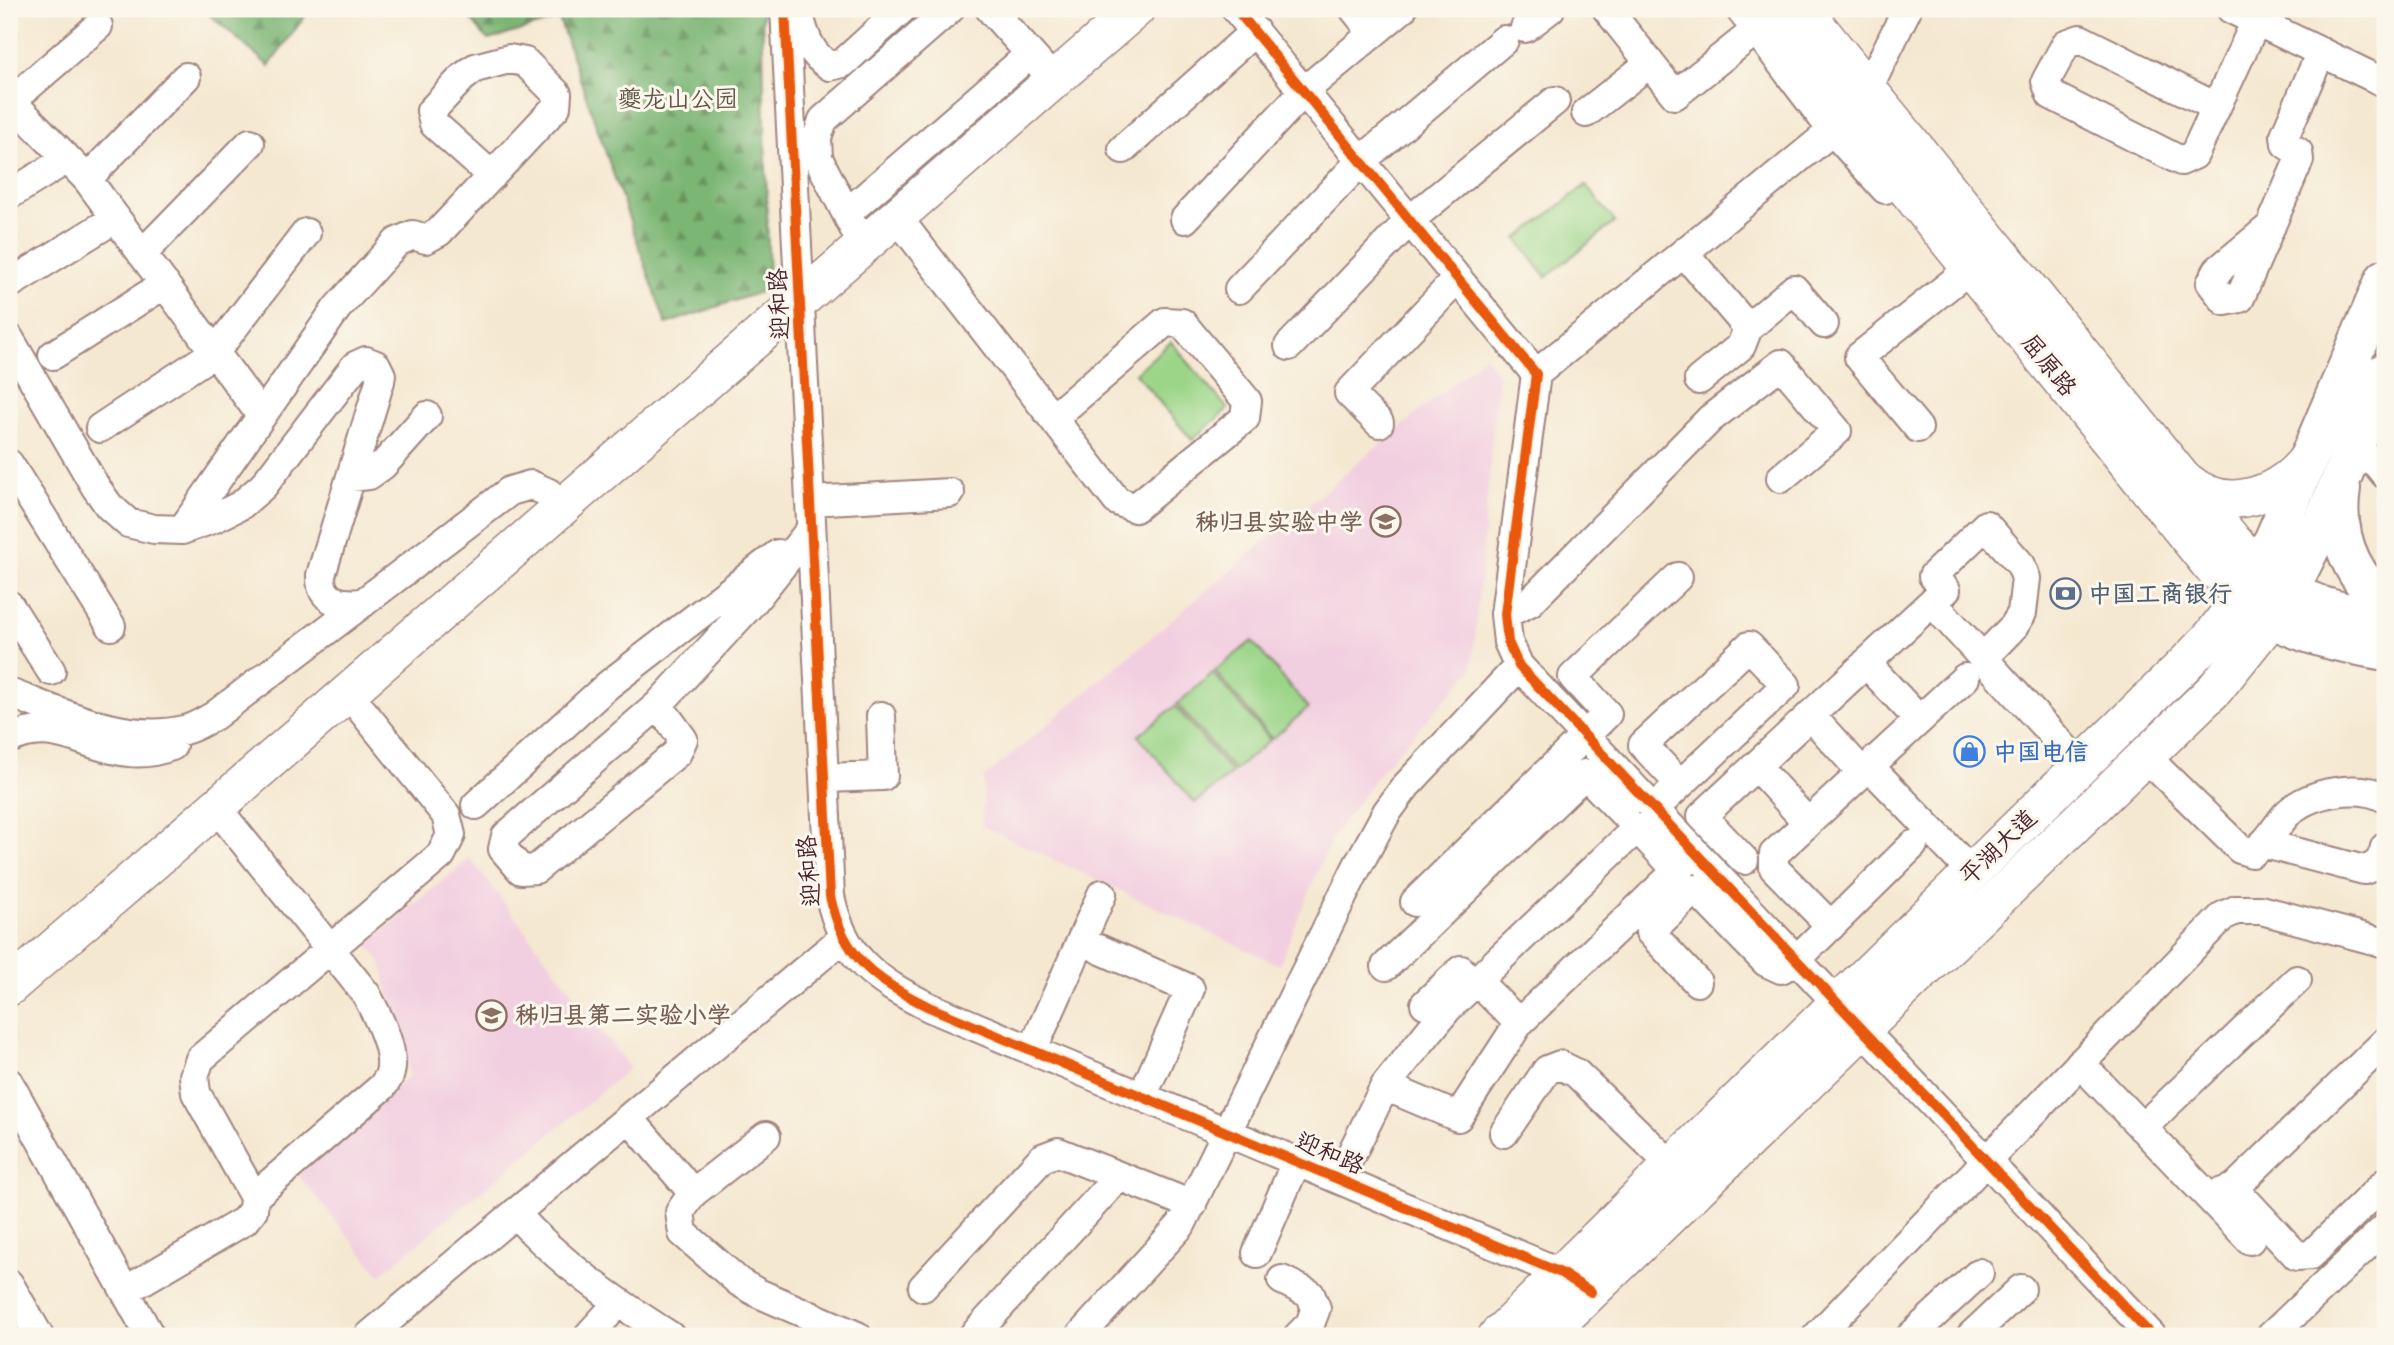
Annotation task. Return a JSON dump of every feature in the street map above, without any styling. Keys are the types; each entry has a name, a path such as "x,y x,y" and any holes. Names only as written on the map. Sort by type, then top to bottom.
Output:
{"highway":[{"name":"平湖大道","path":"2281,605 2309,551 2385,279"},
{"name":"平湖大道","path":"2250,582 2274,539 2337,455 2385,372"},
{"path":"2337,455 2344,545 2354,570 2370,592 2385,604"},
{"name":"屈原路","path":"2250,582 2329,640 2385,653"},
{"name":"屈原路","path":"2281,605 2311,604 2385,620"}],"main road":[{"path":"9,987 897,217 960,138 1042,67 1136,9"},
{"name":"屈原路","path":"1803,9 1850,112 2210,565 2250,582"},
{"name":"屈原路","path":"1752,16 1850,112 2178,473 2233,541 2250,582"},
{"path":"2178,473 2194,487 2211,496 2231,500 2270,491 2302,467 2337,455"},
{"name":"平湖大道","path":"1545,1336 1568,1278 1834,1000 2076,760 2186,663 2212,636 2250,582"},
{"name":"平湖大道","path":"1497,1336 1862,1030 2215,689 2281,605"}],"street":[{"path":"793,12 818,60 831,66 843,63 902,9"},
{"path":"863,246 818,158 817,138 823,120 950,9"},
{"path":"990,9 1042,67"},
{"path":"1236,9 1536,374"},
{"path":"1354,9 1373,33"},
{"path":"1185,219 1304,91 1402,9"},
{"path":"1239,289 1361,160 1515,34 1550,9"},
{"path":"1607,9 1675,95 1752,16"},
{"path":"1686,861 1584,736 1519,666 1508,642 1506,614 1536,374 1850,112 1907,9"},
{"path":"2231,9 2385,83"},
{"name":"迎和路","path":"793,12 799,301 830,896 844,939 875,976 929,1007 1568,1278"},
{"path":"2216,107 2080,39 2066,44 2046,81 2051,94 2181,160 2194,155 2256,21"},
{"path":"98,26 10,103 87,179 261,415"},
{"path":"1123,149 1255,31"},
{"path":"2271,226 2299,160 2298,152 2287,144 2285,135 2321,52"},
{"path":"182,530 327,320 397,242 413,235 426,239 439,232 492,176 556,107 557,94 525,62 509,59 475,68 431,111 434,124 492,176"},
{"path":"1586,113 1650,63"},
{"path":"87,179 186,77"},
{"path":"1289,346 1410,220 1555,102"},
{"path":"1850,112 1962,275 2155,515 2170,515"},
{"path":"847,213 960,138"},
{"path":"142,254 250,143"},
{"path":"9,195 67,159"},
{"path":"897,217 1117,501 1135,508 1245,418 1247,401 1181,323 1165,322 1053,418"},
{"path":"11,283 116,218"},
{"path":"100,428 215,352 306,233"},
{"path":"1684,253 1748,328"},
{"path":"1919,428 1859,358 1962,275"},
{"path":"1379,423 1349,393 1458,278"},
{"path":"53,355 164,284"},
{"path":"1699,380 1741,346 1748,328 1794,289 1824,324"},
{"path":"9,338 109,506 128,523 154,529 182,530 241,505 263,486 351,371 366,361 376,365 381,375 380,381 321,575 327,596 334,601 363,603"},
{"path":"1506,614 1530,602 1710,419 1781,363 1837,431 1781,478"},
{"path":"351,477 369,475 383,465 427,416"},
{"path":"2337,455 2376,463 2385,474"},
{"path":"9,464 111,626"},
{"path":"9,739 42,729 128,752 153,752 177,745 198,732 214,716 510,491 531,485 549,493 562,507"},
{"path":"476,805 608,685 811,515 950,493"},
{"path":"658,705 683,738 677,753 536,869 521,870 503,849 506,836 658,705 753,602 811,515"},
{"path":"1721,881 1744,860 1797,811 1860,763 2014,626 2022,613 2026,578 2021,565 1986,525 1933,576 1946,590 1702,816 1744,860"},
{"path":"1415,902 1607,714 1573,677 1678,577"},
{"path":"1482,1336 1568,1278 1664,1158 1834,1000 1963,863 2076,760 1974,661 1933,602"},
{"path":"9,605 51,671"},
{"path":"1425,1004 1640,807 1680,784 1786,685 1749,646 1643,745 1680,784"},
{"path":"1830,926 1774,868 1774,854 1908,708 1974,661"},
{"path":"1866,663 1908,708"},
{"path":"1080,1336 1166,1244 1192,1205 1357,867 1387,812 1427,761 1519,666"},
{"path":"9,693 103,726 131,732 159,734 187,729 214,716"},
{"path":"125,1291 244,1221 253,1210 254,1197 196,1093 194,1076 200,1059 441,855 451,835 446,815 348,693"},
{"path":"1810,715 1963,863"},
{"path":"824,778 883,776 881,716"},
{"path":"2145,756 2241,849 2252,853 2265,844 2287,814 2314,797 2347,791 2376,793 2385,798"},
{"path":"1756,766 1797,811"},
{"path":"1386,966 1586,774 1640,807"},
{"path":"216,807 366,994 380,1020 391,1057 390,1074 382,1087 254,1197"},
{"path":"1339,1179 1385,1086 1448,1008 1637,828 1721,881 2152,1336"},
{"path":"2265,844 2364,870 2374,867 2382,859 2385,846"},
{"path":"1697,982 1650,932 1695,889 1766,962 1781,968 1796,960 1913,845"},
{"path":"1385,1086 1458,1117 1519,1023 1686,861"},
{"path":"1032,1051 1102,894"},
{"path":"1816,1336 2213,925 2236,910 2261,910 2385,943"},
{"path":"369,1336 844,939"},
{"path":"1099,949 1189,989 1142,1097"},
{"path":"2142,1128 2297,980"},
{"path":"1477,981 1519,1023"},
{"path":"2222,1193 2385,1042"},
{"path":"2080,1063 2142,1128 2297,1256 2311,1255 2385,1183"},
{"path":"1504,1133 1547,1070 1560,1065 1576,1073 1664,1158"},
{"path":"9,1083 150,1336"},
{"path":"629,1118 694,1193"},
{"path":"766,1136 694,1193 680,1212 683,1233 739,1282 856,1336"},
{"path":"923,1287 1042,1158 1058,1152 1192,1205"},
{"path":"1257,1253 1296,1161"},
{"path":"973,1336 1119,1176"},
{"path":"2222,1193 2250,1240"},
{"path":"516,1213 538,1239 562,1261 618,1303 670,1336"},
{"path":"2271,1336 2385,1228"},
{"path":"1910,1336 1979,1273"},
{"path":"1282,1280 1310,1294 1316,1308 1310,1324 1298,1336"},
{"path":"9,1284 33,1334"},
{"path":"1971,1336 2021,1289"},
{"path":"588,1336 618,1303"}],"shaded area":[{"name":"秭归县实验中学","path":"1485,356 1498,374 1472,670 1383,768 1331,839 1279,965 982,826 984,778"},
{"name":"秭归县第二实验小学","path":"470,858 630,1068 380,1275 298,1174 409,1076 381,962 367,944"}],"green space":[{"path":"203,9 310,9 269,66"},
{"name":"夔龙山公园","path":"462,9 762,9 769,289 666,324 559,19 488,40"},
{"path":"1586,185 1615,222 1546,277 1517,239"},
{"path":"1171,342 1228,409 1192,440 1135,373"},
{"path":"1252,641 1308,708 1272,739 1215,671"},
{"path":"1213,673 1270,740 1234,771 1177,704"},
{"path":"1175,706 1232,773 1195,803 1138,736"}],"cycle path":[{"path":"785,9 830,896 843,936 864,965 877,976 929,1007 1561,1273 1591,1292"},
{"path":"1236,9 1536,374 1505,614 1508,642 1519,666 2152,1336"}],"place":[{"name":"秭归县实验中学","path":"1386,522"},
{"name":"中国工商银行","path":"2065,594"},
{"name":"中国电信","path":"1970,752"},
{"name":"秭归县第二实验小学","path":"492,1015"}]}
